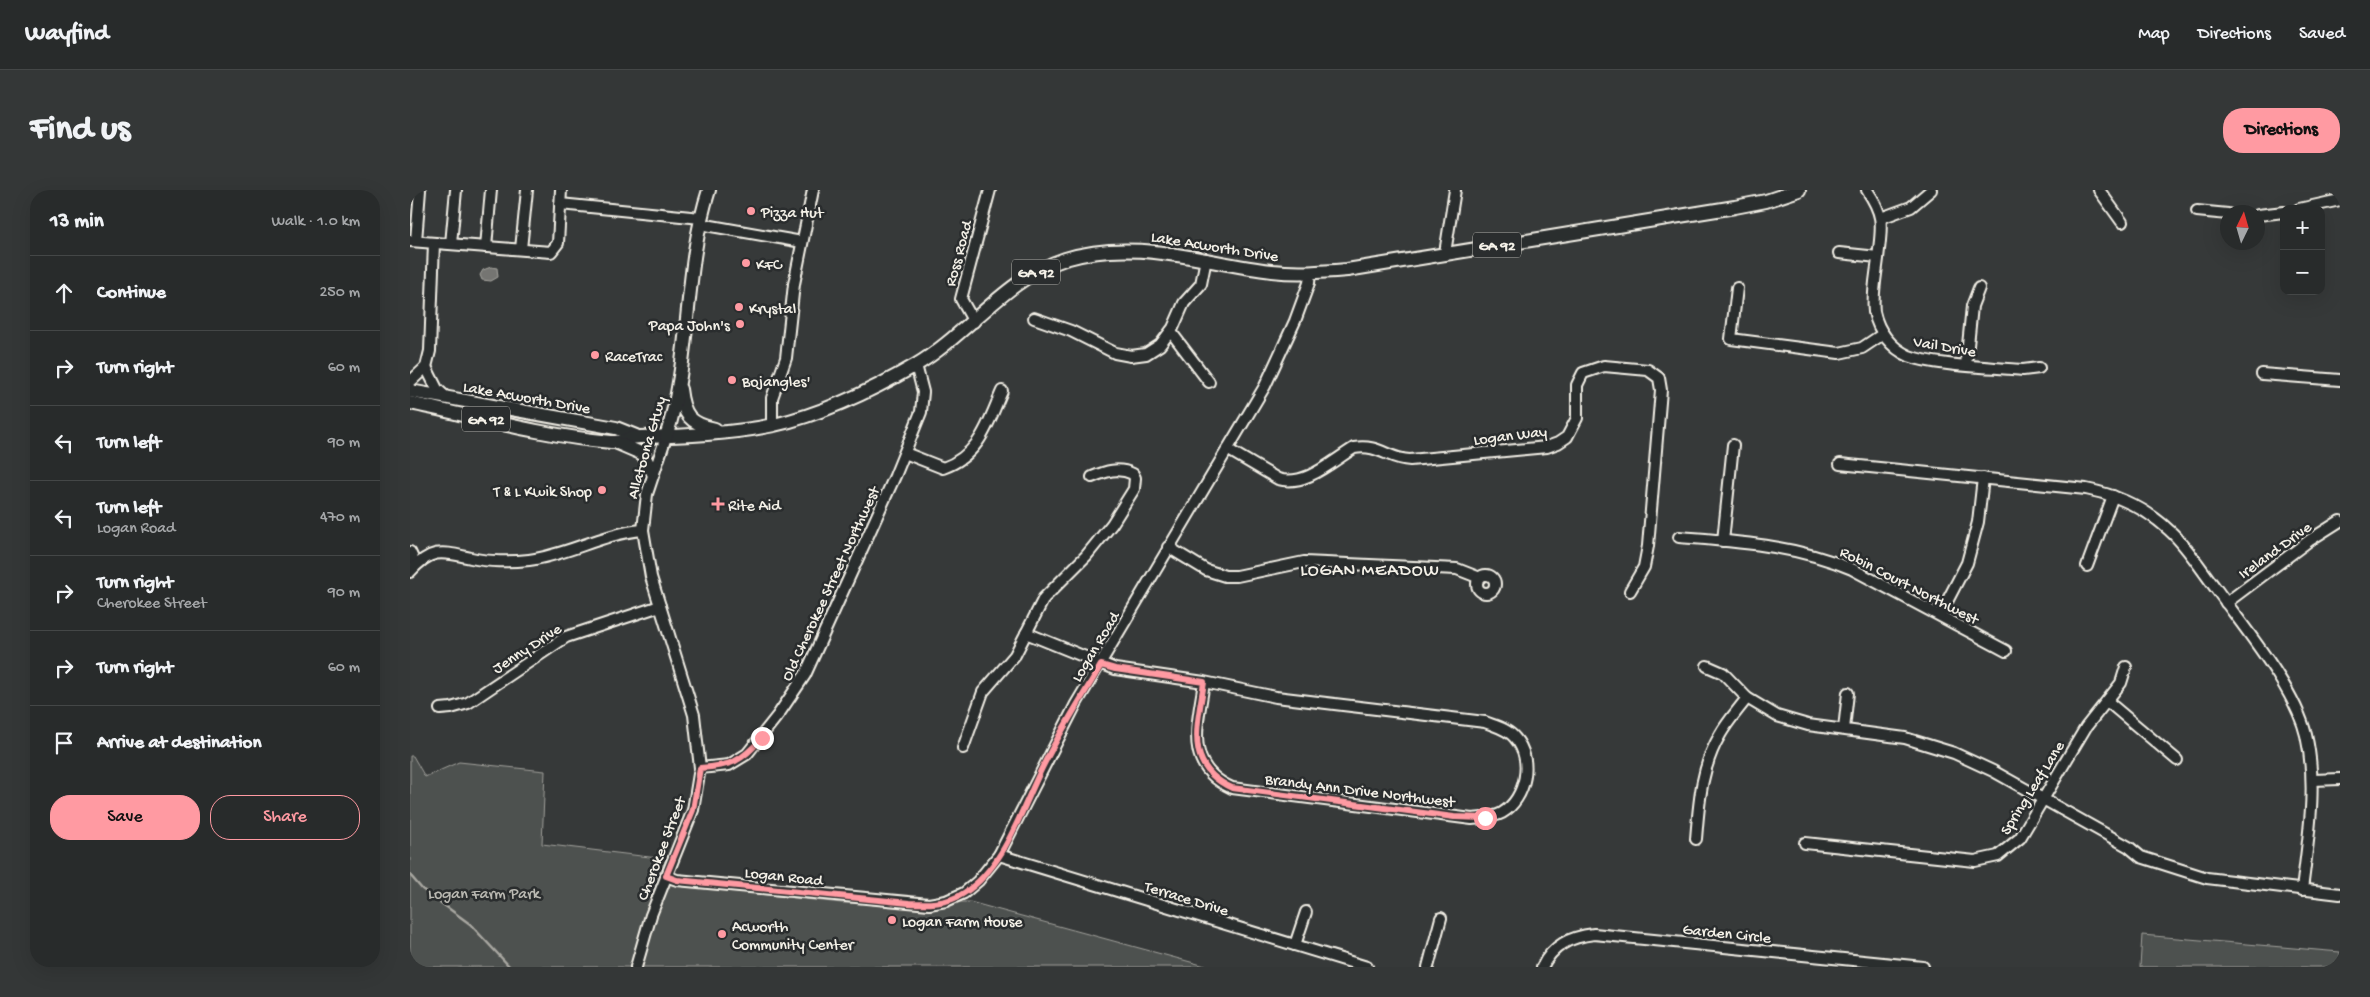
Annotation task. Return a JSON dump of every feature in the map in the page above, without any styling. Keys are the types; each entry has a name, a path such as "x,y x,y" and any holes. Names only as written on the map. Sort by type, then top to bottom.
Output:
{"main road":[{"name":"Allatoona Gtwy","path":"666,436 680,380 701,221 710,190"},
{"name":"Lake Acworth Drive","path":"410,403 552,433 615,442 636,436 666,436 772,425 795,419 848,399 916,365 945,347 1000,299 1040,270 1066,259 1096,253 1150,250 1271,271 1310,273 1347,270 1735,207 1766,201 1799,190"},
{"path":"680,380 681,399 690,419 704,427 725,431"},
{"name":"Lake Acworth Drive","path":"410,391 616,428 636,436"},
{"path":"615,442 642,454 653,473"}],"street":[{"path":"420,190 413,241 551,252 558,243 561,190"},
{"path":"451,244 456,190"},
{"path":"486,247 491,190"},
{"path":"522,249 527,190"},
{"path":"772,425 772,398 786,358 794,284 813,190"},
{"name":"Ross Road","path":"974,322 961,300 990,190"},
{"path":"1445,253 1455,190"},
{"name":"Vail Drive","path":"1867,190 1878,206 1881,218 1874,305 1877,321 1883,334 1899,351 1909,356 1966,365 2022,370 2039,368"},
{"path":"1881,218 1911,208 1931,190"},
{"path":"2099,190 2122,222"},
{"path":"2317,205 2340,200"},
{"path":"560,204 701,221 802,242"},
{"path":"2197,211 2220,213"},
{"path":"2265,214 2280,212"},
{"path":"410,382 426,366 430,351 434,243"},
{"path":"1839,253 1878,258"},
{"path":"1034,318 1071,331 1115,353 1131,356 1146,354 1154,349 1170,332 1184,303 1201,284 1206,259"},
{"name":"Logan Road","path":"666,876 677,880 929,904 946,901 964,893 978,881 999,855 1076,704 1101,665 1168,547 1228,449 1277,363 1304,298 1310,273"},
{"path":"1737,288 1730,338 1744,342 1839,353 1862,348 1883,334"},
{"path":"1966,365 1972,306 1979,288"},
{"path":"1170,332 1209,382"},
{"name":"Old Cherokee Street Northwest","path":"700,768 729,765 741,759 762,738 796,690 905,453 923,401 920,375 916,365"},
{"path":"426,366 437,389 446,398"},
{"name":"Logan Way","path":"1228,449 1278,479 1287,482 1305,478 1354,448 1361,447 1375,448 1395,457 1410,460 1547,447 1567,437 1574,428 1577,418 1577,385 1583,373 1604,366 1648,370 1659,378 1661,390 1648,546 1644,567 1630,591"},
{"path":"2262,374 2340,380"},
{"path":"905,453 943,468 956,464 972,452 1002,390"},
{"name":"Allatoona Gtwy","path":"666,436 647,494 643,530 648,566 694,715 700,768"},
{"path":"1723,541 1732,446"},
{"path":"1840,464 2086,489 2113,496 2134,505 2171,531 2226,603 2288,691 2306,734 2313,780 2302,890"},
{"path":"963,748 983,692 1015,656 1044,598 1097,544 1130,497 1136,483 1133,474 1121,470 1110,470 1092,477"},
{"path":"1940,615 1967,562 1978,522 1983,478"},
{"path":"2087,566 2113,496"},
{"name":"Ireland Drive","path":"2226,603 2310,540 2340,521"},
{"path":"410,552 413,569 432,555 446,552 472,559 529,560 602,538 643,530"},
{"name":"Robin Court Northwest","path":"1678,537 1781,547 1828,559 1852,568 2006,651"},
{"path":"1168,547 1206,570 1225,576 1237,576 1304,562 1323,562 1457,569 1480,578"},
{"name":"Jenny Drive","path":"440,709 452,708 468,703 566,637 660,606"},
{"name":"Brandy Ann Drive Northwest","path":"1026,633 1101,665 1115,669 1204,682 1276,696 1485,722 1507,731 1516,738 1522,749 1525,774 1522,790 1503,812 1485,818 1472,818 1232,788 1209,774 1198,754 1197,733 1204,682"},
{"path":"1707,666 1722,673 1748,698 1776,716 1791,721 1905,738 1954,753 1993,771 2129,846 2142,857 2207,878 2340,894"},
{"name":"Spring Leaf Lane","path":"1805,843 1975,861 1987,860 2009,850 2020,838 2086,727 2121,683 2126,667"},
{"path":"1844,729 1848,693"},
{"path":"1696,839 1701,789 1708,758 1720,735 1748,698"},
{"path":"2107,701 2177,760"},
{"name":"Cherokee Street","path":"636,967 648,924 693,810 700,768"},
{"path":"2313,780 2340,779"},
{"name":"Terrace Drive","path":"999,855 1366,967"},
{"path":"1295,945 1306,912"},
{"path":"1428,967 1441,918"},
{"name":"Garden Circle","path":"1542,967 1547,958 1563,942 1594,934 1923,967"}],"green space":[{"name":"Logan Farm Park","path":"410,756 413,756 425,777 459,762 545,771 542,844 666,859 655,883 842,903 970,902 1209,967 410,967"},
{"path":"2142,935 2340,952 2340,967 2140,967"}],"shaded area":[{"path":"491,267 497,268 498,277 491,281 482,280 480,275 483,270"}],"waterway":[{"path":"410,875 422,889 470,924 510,967"}],"place":[{"name":"Pizza Hut","path":"751,211"},
{"name":"KFC","path":"746,263"},
{"name":"Krystal","path":"739,307"},
{"name":"Papa John's","path":"740,324"},
{"name":"RaceTrac","path":"595,355"},
{"name":"Bojangles'","path":"732,380"},
{"name":"T & L Kwik Shop","path":"602,490"},
{"name":"Rite Aid","path":"718,504"},
{"name":"Logan Farm House","path":"892,920"},
{"name":"Acworth Community Center","path":"722,934"}],"district":[{"name":"LOGAN MEADOW","path":"1370,569"}],"route":[{"path":"762,738 741,759 729,765 700,768 698,791 693,810 666,876 677,880 909,903 929,904 946,901 964,893 993,865 1076,704 1101,665 1115,669 1204,682 1197,733 1198,754 1200,761 1214,779 1232,788 1454,817 1485,818"}]}
